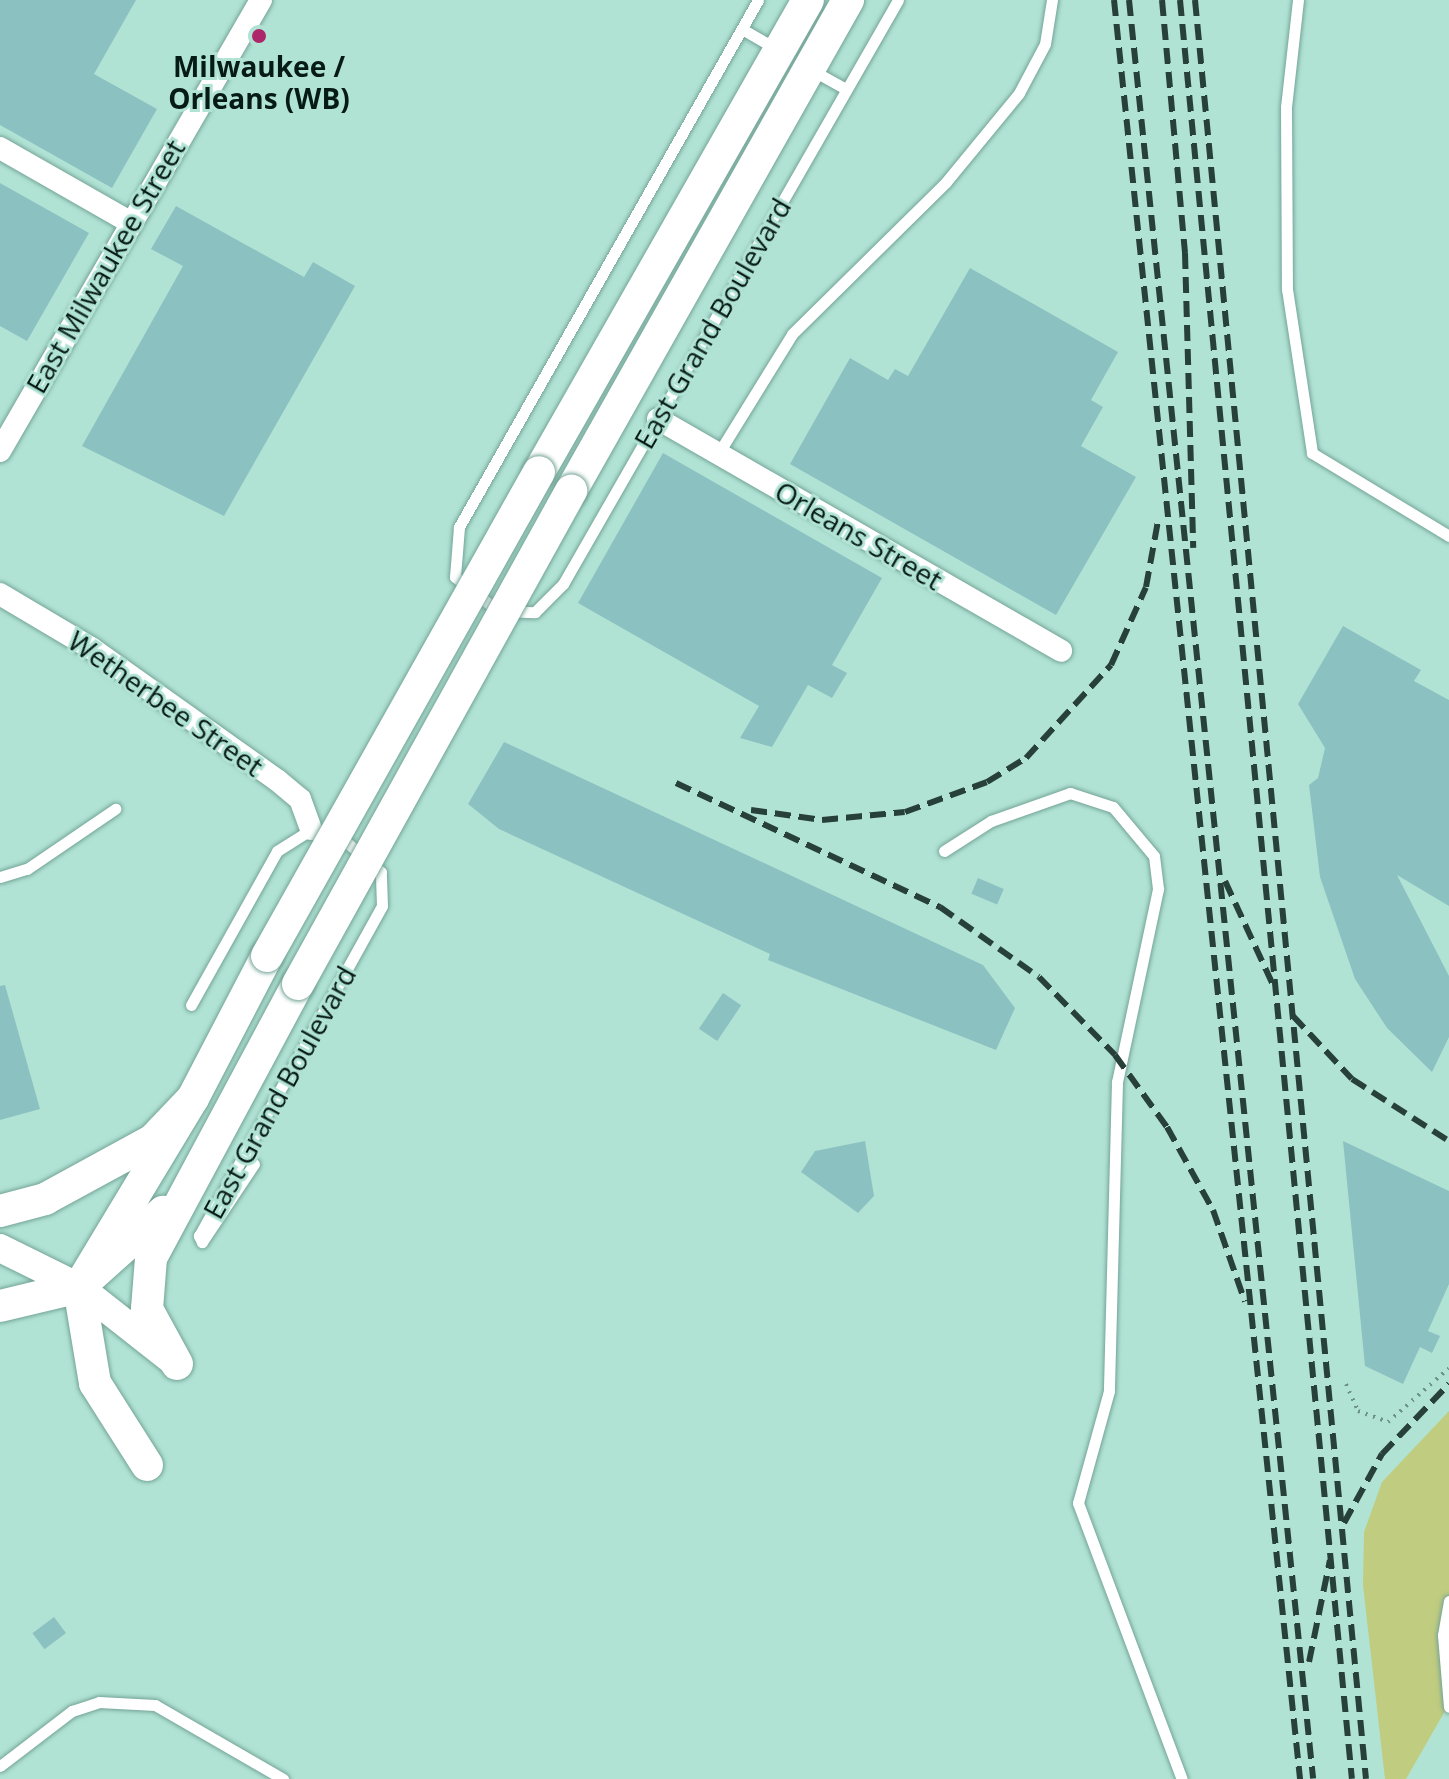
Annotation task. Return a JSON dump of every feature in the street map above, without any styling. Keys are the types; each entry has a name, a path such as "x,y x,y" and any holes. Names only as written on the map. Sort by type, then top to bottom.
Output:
{"main road":[{"path":"147,1465 95,1383 79,1287 193,1098 267,956 808,0"},
{"name":"East Grand Boulevard","path":"194,1166 848,0"},
{"path":"778,50 810,68"},
{"path":"0,1211 45,1199 131,1157 193,1098"},
{"path":"0,1306 79,1287 141,1237 194,1166"},
{"path":"177,1364 153,1329 146,1283 194,1166"}],"street":[{"name":"East Milwaukee Street","path":"0,451 128,221 261,0"},
{"path":"0,148 128,221"},
{"name":"Orleans Street","path":"658,419 1061,651"},
{"name":"Wetherbee Street","path":"0,594 91,648 277,780 300,799 311,829"},
{"path":"0,1248 79,1287 177,1364"}],"lane":[{"name":"East Grand Boulevard","path":"758,0 459,527 452,558 460,584 508,615 544,607 658,419 898,0"},
{"path":"718,454 792,334 946,182 1019,93 1045,44 1052,0"},
{"path":"1298,0 1286,107 1287,289 1312,453 1449,536"},
{"path":"742,29 778,50"},
{"path":"810,68 846,89"},
{"path":"944,851 991,821 1070,793 1113,807 1154,856 1158,889 1117,1082 1109,1391 1078,1503 1182,1779"},
{"path":"0,877 27,869 115,809"},
{"name":"East Grand Boulevard","path":"254,1164 202,1242 199,1236 382,906 384,883 373,861 340,836 311,829"},
{"path":"191,1005 277,851 311,829"},
{"path":"1449,1601 1443,1635 1449,1707"},
{"path":"0,1766 72,1711 113,1703 155,1705 283,1779"}],"path":[{"path":"1346,1384 1358,1411 1388,1422 1449,1368"}],"green space":[{"path":"1449,1411 1449,1704 1406,1779 1385,1779 1363,1585 1364,1532 1382,1482"}],"building":[{"path":"0,0 136,0 94,74 157,109 112,188 0,125"},
{"path":"0,183 89,233 27,341 0,326"},
{"path":"176,206 304,277 313,262 355,286 224,516 82,446 183,266 151,249"},
{"path":"970,268 1118,352 1091,400 1103,407 1081,446 1136,477 1056,615 790,464 850,358 888,380 895,369 908,376"},
{"path":"663,453 882,578 832,665 847,673 832,698 808,685 772,747 740,738 759,706 578,603"},
{"path":"1343,626 1421,670 1414,681 1449,700 1449,906 1397,875 1449,976 1449,1037 1432,1072 1387,1028 1355,979 1320,877 1309,785 1318,778 1325,748 1298,704"},
{"path":"504,742 983,965 1015,1008 996,1050 768,960 770,954 499,829 468,804"},
{"path":"978,878 1004,889 997,905 971,894"},
{"path":"5,985 40,1109 0,1120 0,986"},
{"path":"723,993 741,1005 717,1041 699,1029"},
{"path":"865,1141 874,1196 858,1213 801,1172 815,1151"},
{"path":"1343,1141 1449,1191 1449,1284 1428,1331 1440,1336 1432,1353 1420,1347 1403,1384 1365,1366"},
{"path":"54,1617 66,1633 44,1649 32,1633"}],"railway":[{"path":"1114,0 1300,1779"},
{"path":"1129,0 1313,1779"},
{"path":"1162,0 1185,253 1193,548"},
{"path":"1180,0 1352,1779"},
{"path":"1195,0 1366,1779"},
{"path":"751,810 822,820 905,812 987,782 1026,758 1111,665 1146,587 1158,521"},
{"path":"676,783 940,907 1039,977 1115,1055 1167,1127 1213,1210 1245,1302"},
{"path":"1225,881 1275,989"},
{"path":"1293,1016 1352,1079 1449,1141"},
{"path":"1344,1523 1382,1454 1449,1384"},
{"path":"1309,1662 1330,1560"}],"place":[{"name":"Milwaukee / Orleans (WB)","path":"259,36"}]}
